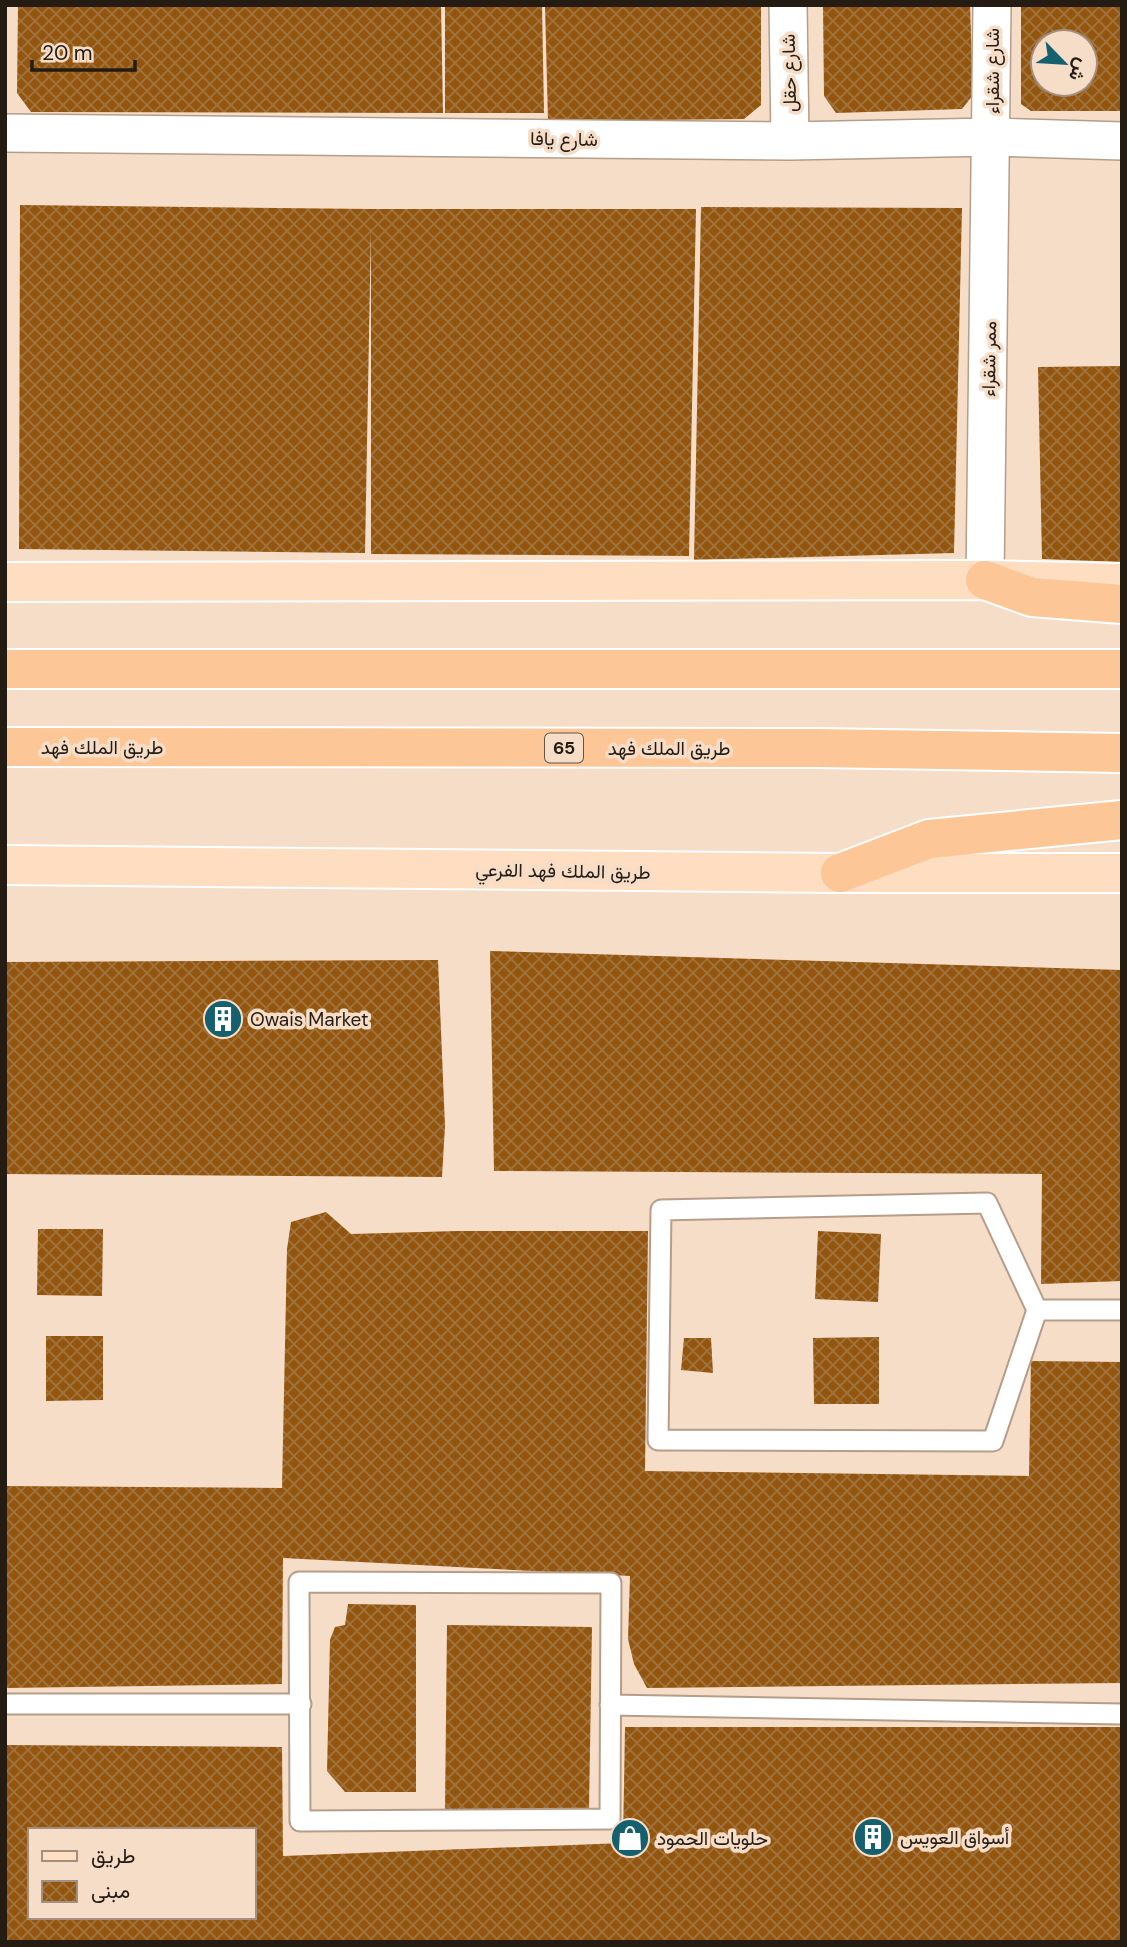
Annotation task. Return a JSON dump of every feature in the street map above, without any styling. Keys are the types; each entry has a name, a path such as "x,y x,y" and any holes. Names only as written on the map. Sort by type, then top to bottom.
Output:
{"highway":[{"path":"985,580 1032,597 1122,604"},
{"path":"5,669 1122,669"},
{"name":"طريق الملك فهد","path":"5,747 818,748 1122,753"},
{"path":"840,873 929,839 1122,820"}],"main road":[{"path":"5,582 985,580 1122,583"},
{"name":"طريق الملك فهد الفرعي","path":"5,865 1122,873"}],"street":[{"name":"شارع حقل","path":"788,5 790,141"},
{"name":"شارع شقراء","path":"992,5 992,136"},
{"name":"شارع يافا","path":"5,134 790,141 992,136 1122,141"},
{"name":"ممر شقراء","path":"985,580 992,136"}],"lane":[{"path":"987,1203 1037,1310 993,1441 658,1440 661,1210 987,1203"},
{"path":"1037,1310 1122,1310"},
{"path":"299,1583 611,1583 610,1819 300,1821 301,1704 299,1583"},
{"path":"5,1704 301,1704"},
{"path":"610,1705 1122,1714"}],"building":[{"path":"18,5 441,5 443,113 31,112 17,93"},
{"path":"445,5 542,5 544,113 445,113"},
{"path":"545,5 761,5 761,105 744,119 548,121"},
{"path":"823,5 970,5 973,95 962,109 836,113 824,96"},
{"path":"1021,5 1122,5 1122,111 1031,111 1021,104"},
{"path":"20,205 696,209 689,556 371,554 371,228 365,553 19,549"},
{"path":"701,207 962,208 954,553 694,560"},
{"path":"1122,366 1122,562 1042,559 1038,367"},
{"path":"490,951 1122,970 1122,1281 1041,1284 1042,1174 494,1171"},
{"name":"Owais Market","path":"438,960 445,1126 442,1177 5,1174 5,962"},
{"path":"326,1212 351,1234 648,1231 645,1471 1029,1476 1031,1361 1122,1362 1122,1683 647,1688 634,1664 628,1639 630,1576 283,1558 282,1684 5,1688 5,1486 282,1488 287,1249 291,1222"},
{"path":"38,1229 103,1229 102,1296 37,1295"},
{"path":"818,1231 881,1234 878,1302 815,1299"},
{"path":"46,1336 103,1336 103,1400 46,1401"},
{"path":"879,1337 879,1404 814,1404 813,1338"},
{"path":"684,1338 711,1338 713,1373 681,1370"},
{"path":"348,1604 416,1605 416,1792 345,1792 327,1771 330,1640 335,1627 345,1625"},
{"path":"447,1625 592,1627 589,1810 445,1809"},
{"name":"أسواق العويس","path":"625,1727 1122,1727 1122,1942 5,1942 5,1745 282,1747 283,1856 623,1843"}],"place":[{"name":"Owais Market","path":"223,1019"},
{"name":"أسواق العويس","path":"873,1837"},
{"name":"حلويات الحمود","path":"630,1838"}]}
